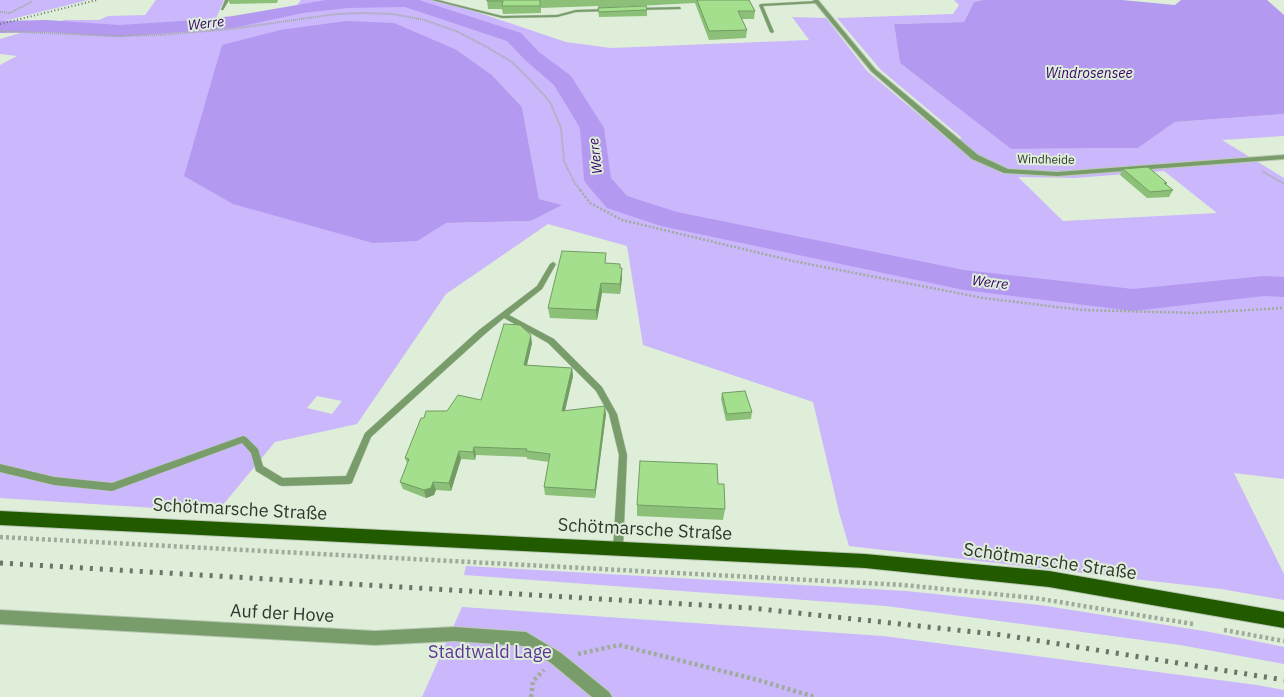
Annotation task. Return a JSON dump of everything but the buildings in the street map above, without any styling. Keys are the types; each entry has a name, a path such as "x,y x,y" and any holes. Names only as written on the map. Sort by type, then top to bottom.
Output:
{"main road":[{"name":"Schötmarsche Straße","path":"0,518 865,561 1049,579 1284,620"}],"street":[{"name":"Windheide","path":"816,1 872,70 975,157 1007,171 1057,174 1284,158"},
{"name":"Auf der Hove","path":"0,617 375,638 454,634 526,639 556,658 604,697"}],"lane":[{"path":"222,9 227,0"},
{"path":"434,0 502,17 557,16 576,11 614,10"},
{"path":"772,32 761,4 816,1"},
{"path":"633,9 680,8"},
{"path":"0,468 54,481 112,487 243,439 255,451 259,468 282,482 349,480 368,434 482,332 540,287 553,264"},
{"path":"504,315 551,341 599,389 614,414 623,456 618,548"}],"path":[{"path":"0,12 10,13 33,1"},
{"path":"0,31 114,36 212,31 337,14 364,13 424,20 456,31 512,62 532,82 550,102 561,128 564,161 574,182 590,203 622,220 793,261 983,298 1091,310 1196,313 1284,308"},
{"path":"212,31 218,18"},
{"path":"0,537 903,585 1034,598 1202,626"},
{"path":"1220,629 1284,642"},
{"path":"531,697 533,681 556,658 619,645 758,680 815,697"}],"green space":[{"path":"0,0 88,0 0,22"},
{"path":"156,0 224,0 215,21 294,9 301,0 441,0 566,42 611,48 809,40 792,17 826,18 867,71 950,141 962,138 881,70 837,18 953,14 959,5 954,0 983,0 974,2 964,22 894,24 900,63 1011,149 1138,148 1175,122 1284,114 1284,136 1222,140 1284,178 1284,479 1234,473 1284,574 1284,600 1221,589 849,546 813,402 643,345 627,246 548,224 446,294 357,424 275,442 217,512 0,498 0,65 17,56 0,54 0,39 64,20 99,20 108,16 145,15","holes":["457,50 492,75 522,107 539,199 561,205 531,221 446,223","1164,171 1217,213 1063,221 1018,177 1075,178","317,396 342,401 332,414 307,408"]},
{"path":"466,566 906,591 1040,605 1210,632 1284,647 1284,664 1180,645 886,606 464,575"},
{"name":"Stadtwald Lage","path":"462,607 883,636 1257,685 1284,690 1284,697 422,697"}],"water":[{"name":"Windrosensee","path":"983,0 1122,0 1175,5 1181,0 1267,0 1284,15 1284,114 1175,122 1138,148 1011,149 900,63 894,24 964,22 974,2"},
{"path":"346,21 394,23 457,50 492,75 522,107 539,199 562,205 531,221 446,223 417,241 373,243 233,204 184,176 222,45 280,30"}],"waterway":[{"name":"Werre","path":"0,27 47,26 119,31 233,22 303,8 347,3 407,2 514,37 532,56 563,81 592,128 598,180 617,202 671,220 964,280 1133,300 1264,286 1284,287"}],"railway":[{"path":"0,24 97,0"},
{"path":"0,563 751,608 1003,635 1284,680"}]}
